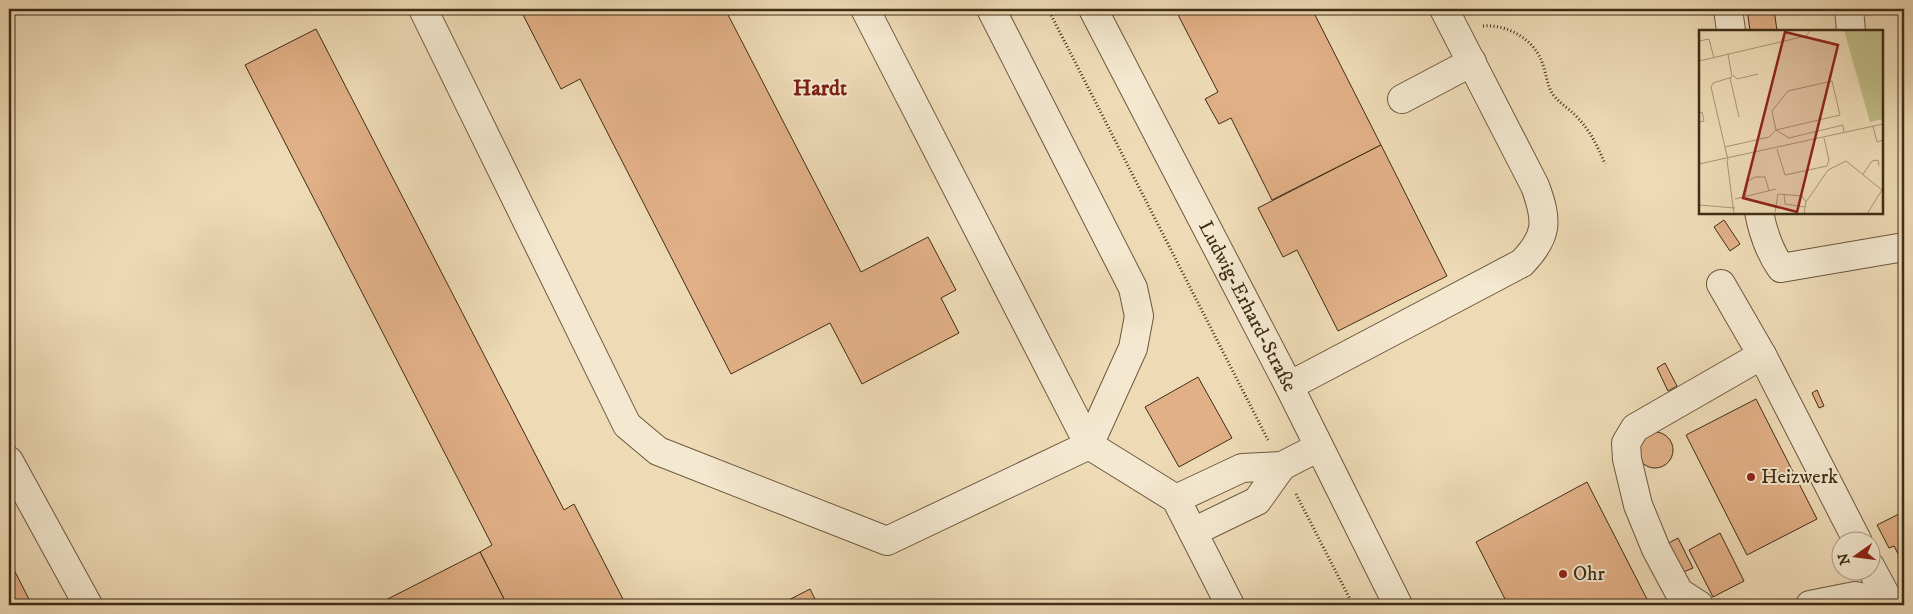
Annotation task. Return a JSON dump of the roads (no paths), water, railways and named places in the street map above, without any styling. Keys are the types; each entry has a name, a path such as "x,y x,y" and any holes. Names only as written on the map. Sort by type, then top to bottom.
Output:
{"street":[{"path":"424,9 627,425 658,452 887,541 1089,445 1133,348 1139,316 1132,288 991,9"},
{"path":"865,9 1089,445 1176,499 1230,605"},
{"name":"Ludwig-Erhard-Straße","path":"1093,9 1289,386 1398,605"},
{"path":"1728,9 1731,30"},
{"path":"1849,9 1851,30"},
{"path":"1289,386 1522,263 1536,248 1544,228 1543,207 1535,186 1450,19"},
{"path":"1402,99 1472,62"},
{"path":"1759,214 1771,253 1781,268 1904,247"},
{"path":"1721,284 1762,355 1853,532"},
{"path":"1699,605 1679,592 1656,549 1638,505 1627,459 1626,443 1635,428 1762,355"},
{"path":"1176,499 1242,468 1282,466 1319,447"},
{"path":"9,462 88,605"},
{"path":"1193,532 1257,501 1282,466"},
{"path":"1878,582 1890,604"},
{"path":"1810,605 1855,596 1890,604"}],"place":[{"name":"Heizwerk","path":"1751,477"},
{"name":"Ohr","path":"1563,574"}],"district":[{"name":"Hardt","path":"820,88"}]}
